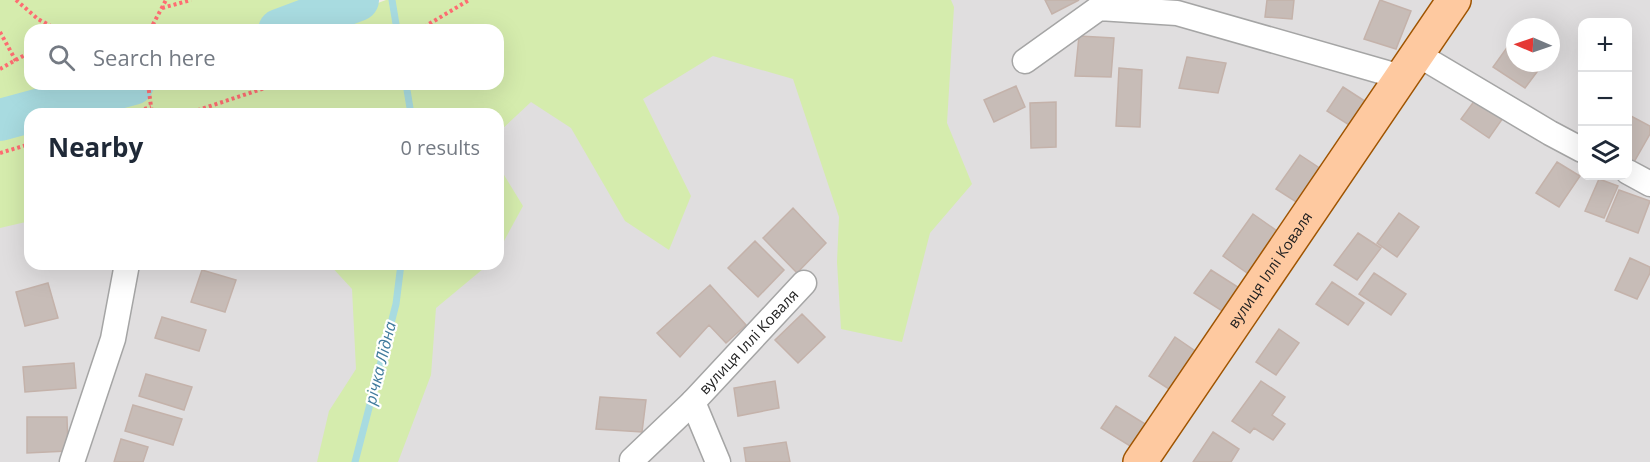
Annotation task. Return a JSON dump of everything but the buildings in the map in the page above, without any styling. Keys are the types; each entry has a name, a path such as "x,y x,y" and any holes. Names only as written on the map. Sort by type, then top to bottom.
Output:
{"main road":[{"name":"вулиця Іллі Коваля","path":"1141,462 1454,0"}],"street":[{"path":"1025,61 1099,8 1178,13 1409,65 1578,148"},
{"path":"1632,174 1650,184"},
{"path":"72,462 113,339 126,270"},
{"name":"вулиця Іллі Коваля","path":"632,460 693,402 804,283"},
{"name":"вулиця Іллі Коваля","path":"693,402 718,462"}],"path":[{"path":"16,0 47,24"},
{"path":"153,24 166,0"},
{"path":"161,8 191,0"},
{"path":"429,24 469,0"},
{"path":"0,33 16,61"},
{"path":"0,69 24,56"},
{"path":"148,90 151,107 148,108"},
{"path":"204,108 259,90"},
{"path":"0,153 24,146"}],"shaded area":[{"path":"601,0 1650,0 1650,462 0,462 0,217 24,209 24,270 504,270 504,108 498,108 498,90 504,90 504,79"}],"green space":[{"path":"0,0 331,0 267,24 24,24 24,90 66,90 0,108"},
{"path":"386,0 951,0 954,7 947,123 972,184 930,233 902,342 841,329 837,262 839,217 793,79 713,56 643,99 691,196 669,250 625,221 571,128 531,102 504,127 504,108 67,108 127,90 504,90 504,24 321,24"},
{"path":"24,121 24,222 0,228 0,128"},
{"path":"504,175 523,206 504,241"},
{"path":"335,270 482,270 436,308 431,375 398,462 317,462 329,411 356,369 352,289"}],"waterway":[{"path":"295,24 358,0"},
{"name":"річка Лідна","path":"392,0 396,24"},
{"path":"44,108 111,90"},
{"name":"річка Лідна","path":"407,90 410,108"},
{"path":"0,120 24,114"},
{"name":"річка Лідна","path":"355,462 396,304 400,270"}]}
